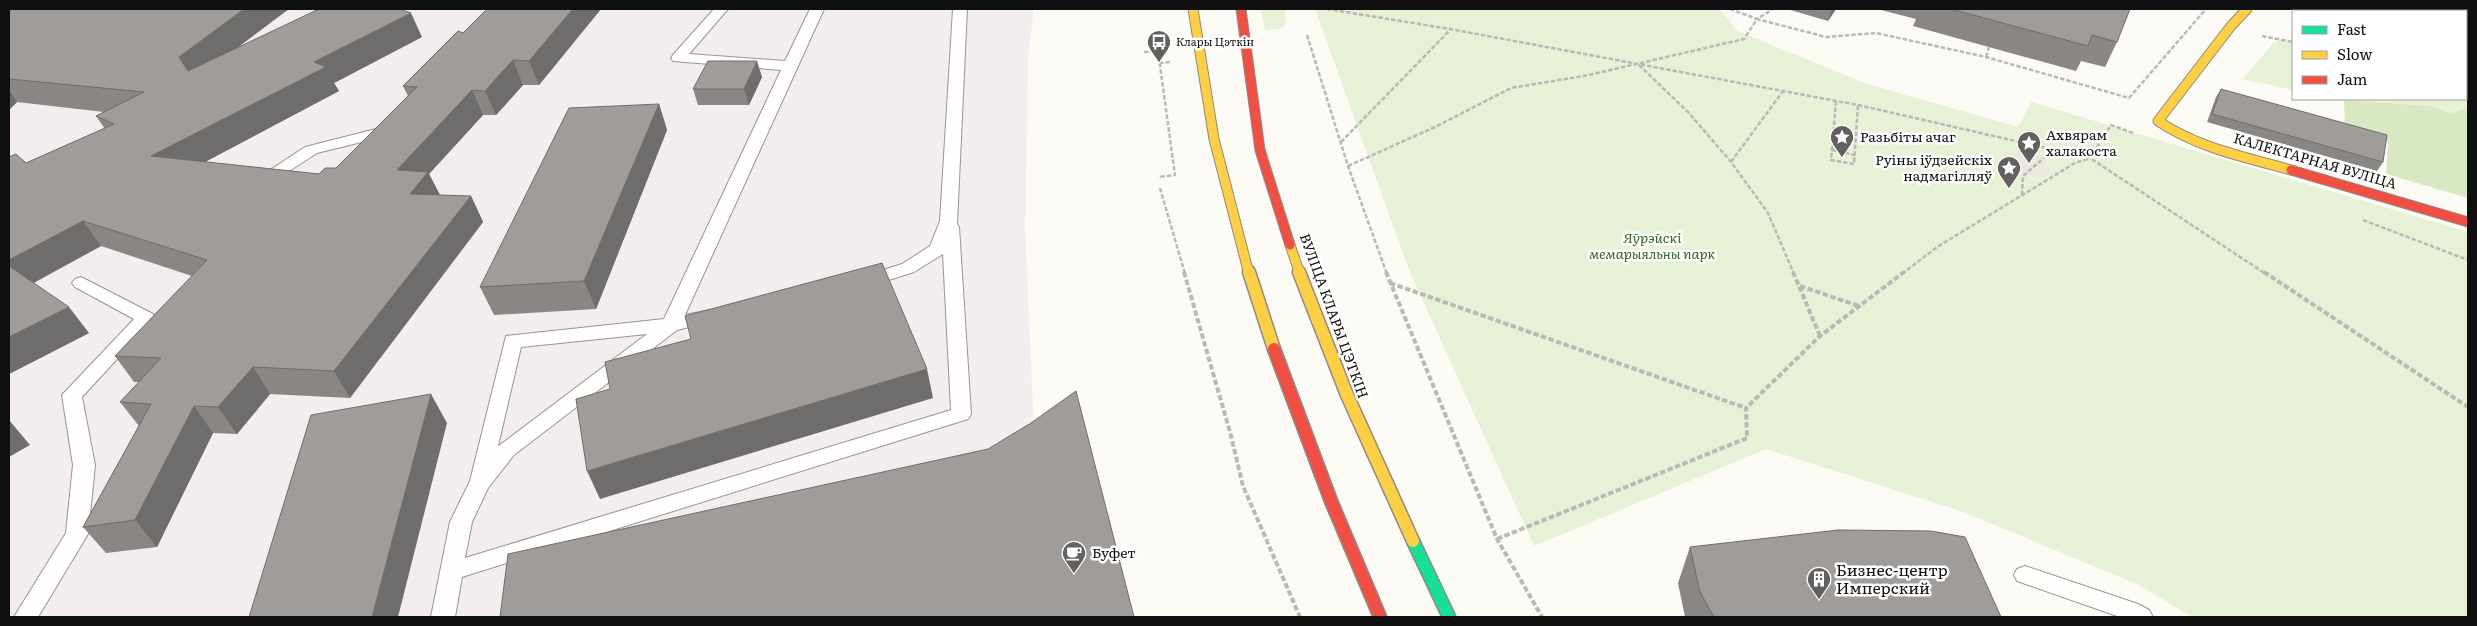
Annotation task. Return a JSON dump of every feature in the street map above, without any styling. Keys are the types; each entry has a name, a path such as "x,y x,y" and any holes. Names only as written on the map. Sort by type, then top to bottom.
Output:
{"main road":[{"path":"1193,9 1213,142 1254,294 1348,543 1380,617"},
{"name":"ВУЛІЦА КЛАРЫ ЦЭТКІН","path":"1240,9 1260,150 1304,284 1359,427 1449,617"},
{"name":"КАЛЕКТАРНАЯ ВУЛІЦА","path":"2247,9 2231,26 2158,121 2169,130 2194,141 2468,222"}],"lane":[{"path":"721,9 678,58 791,66"},
{"path":"478,484 507,450 671,324 817,9"},
{"path":"452,571 961,414 949,221 960,9"},
{"path":"260,182 311,150 376,134"},
{"path":"850,284 908,268 938,249 949,221"},
{"path":"26,617 77,534 84,465 72,395 146,318 81,282"},
{"path":"443,617 461,522 478,484 513,341 671,324 727,312"},
{"path":"2025,575 2130,611 2141,617"}],"path":[{"path":"1327,9 1450,29 1858,105 2090,158 2468,407"},
{"path":"1730,9 1757,19 1826,37 1876,33 1986,57 2129,98 2206,9"},
{"path":"1348,166 1435,127 1511,88 1589,75 1744,39 1757,19 1773,9"},
{"path":"1341,142 1450,29"},
{"path":"2260,29 2262,36"},
{"path":"1307,35 1348,166 1390,282 1498,539 1542,617"},
{"path":"2262,36 2292,42"},
{"path":"2256,43 2262,36"},
{"path":"1986,57 1989,47"},
{"path":"1144,52 1158,51 1176,175 1158,177"},
{"path":"1639,64 1689,113 1731,162 1768,213 1820,336"},
{"path":"1731,162 1783,91"},
{"path":"1836,101 1831,160 1854,164 1858,105"},
{"path":"1498,539 1746,438 1746,408 1820,336 1937,247 2075,163 2090,158 2111,125"},
{"path":"1832,150 1855,155"},
{"path":"2022,195 2023,176 2044,158 2060,150"},
{"path":"1160,188 1230,432 1243,486 1300,617"},
{"path":"1390,282 1746,408"},
{"path":"1799,286 1859,306"}],"shaded area":[{"path":"9,9 1034,9 1028,57 1025,232 1035,451 1130,617 9,617"},
{"path":"2010,153 2030,153 2044,158 2041,161 2052,172 2045,177 2025,173 2023,176 2008,165 2004,159 2005,155"}],"green space":[{"path":"1261,9 1285,9 1286,24 1279,29 1265,30"},
{"name":"Яўрэйскі мемарыяльны парк","path":"1315,9 1719,9 1738,31 1867,84 2018,127 2031,102 2468,232 2468,617 2192,617 2139,585 1961,511 1766,449 1534,546 1409,270"},
{"path":"2282,40 2292,44 2292,90 2243,79 2274,42"},
{"path":"2468,73 2468,108 2451,113 2428,106 2349,100 2467,100"},
{"path":"2344,100 2429,106 2451,113 2468,108 2468,198 2386,174 2388,142 2345,130"}],"building":[{"path":"9,9 244,9 179,57 188,71 319,9 400,9 411,13 314,62 326,67 151,156 319,174 325,168 336,168 417,87 403,86 458,31 463,33 487,9 573,9 529,61 513,60 485,91 472,90 397,170 428,172 410,194 471,196 334,371 253,367 218,407 194,406 135,520 83,527 151,404 120,402 161,358 115,356 207,260 83,221 9,260 9,157 16,154 26,163 114,124 96,116 144,92 9,79"},
{"path":"1951,9 2130,9 2117,42 2092,35 2088,46"},
{"path":"708,61 757,61 744,89 693,89"},
{"path":"2221,89 2387,135 2383,162 2212,114"},
{"path":"659,104 584,281 480,287 569,108"},
{"path":"882,263 927,369 587,471 576,399 610,389 605,362 691,339 685,316"},
{"path":"9,266 69,307 9,337"},
{"path":"1076,391 1134,617 500,617 508,554 988,449 1031,423"},
{"path":"431,394 372,617 249,617 311,415"},
{"path":"1838,530 1931,531 1965,537 2001,617 1714,617 1700,592 1690,547"}],"traffic: fast":[{"path":"1413,541 1449,617"}],"traffic: slow":[{"path":"1193,9 1206,96 1224,181 1247,266 1274,349"},
{"path":"2247,9 2231,26 2158,121 2171,130 2204,145 2291,170"},
{"path":"1290,245 1331,358 1413,541"}],"traffic: jam":[{"path":"1241,9 1260,150 1290,245"},
{"path":"2291,170 2468,222"},
{"path":"1274,349 1331,501 1380,617"}],"place":[{"name":"Клары Цэткін","path":"1159,63"},
{"name":"Разьбіты ачаг","path":"1842,158"},
{"name":"Ахвярам халакоста","path":"2029,164"},
{"name":"Руіны іўдзейскіх надмагілляў","path":"2009,189"},
{"name":"Буфет","path":"1074,574"},
{"name":"Бизнес-центр Имперский","path":"1819,600"}]}
